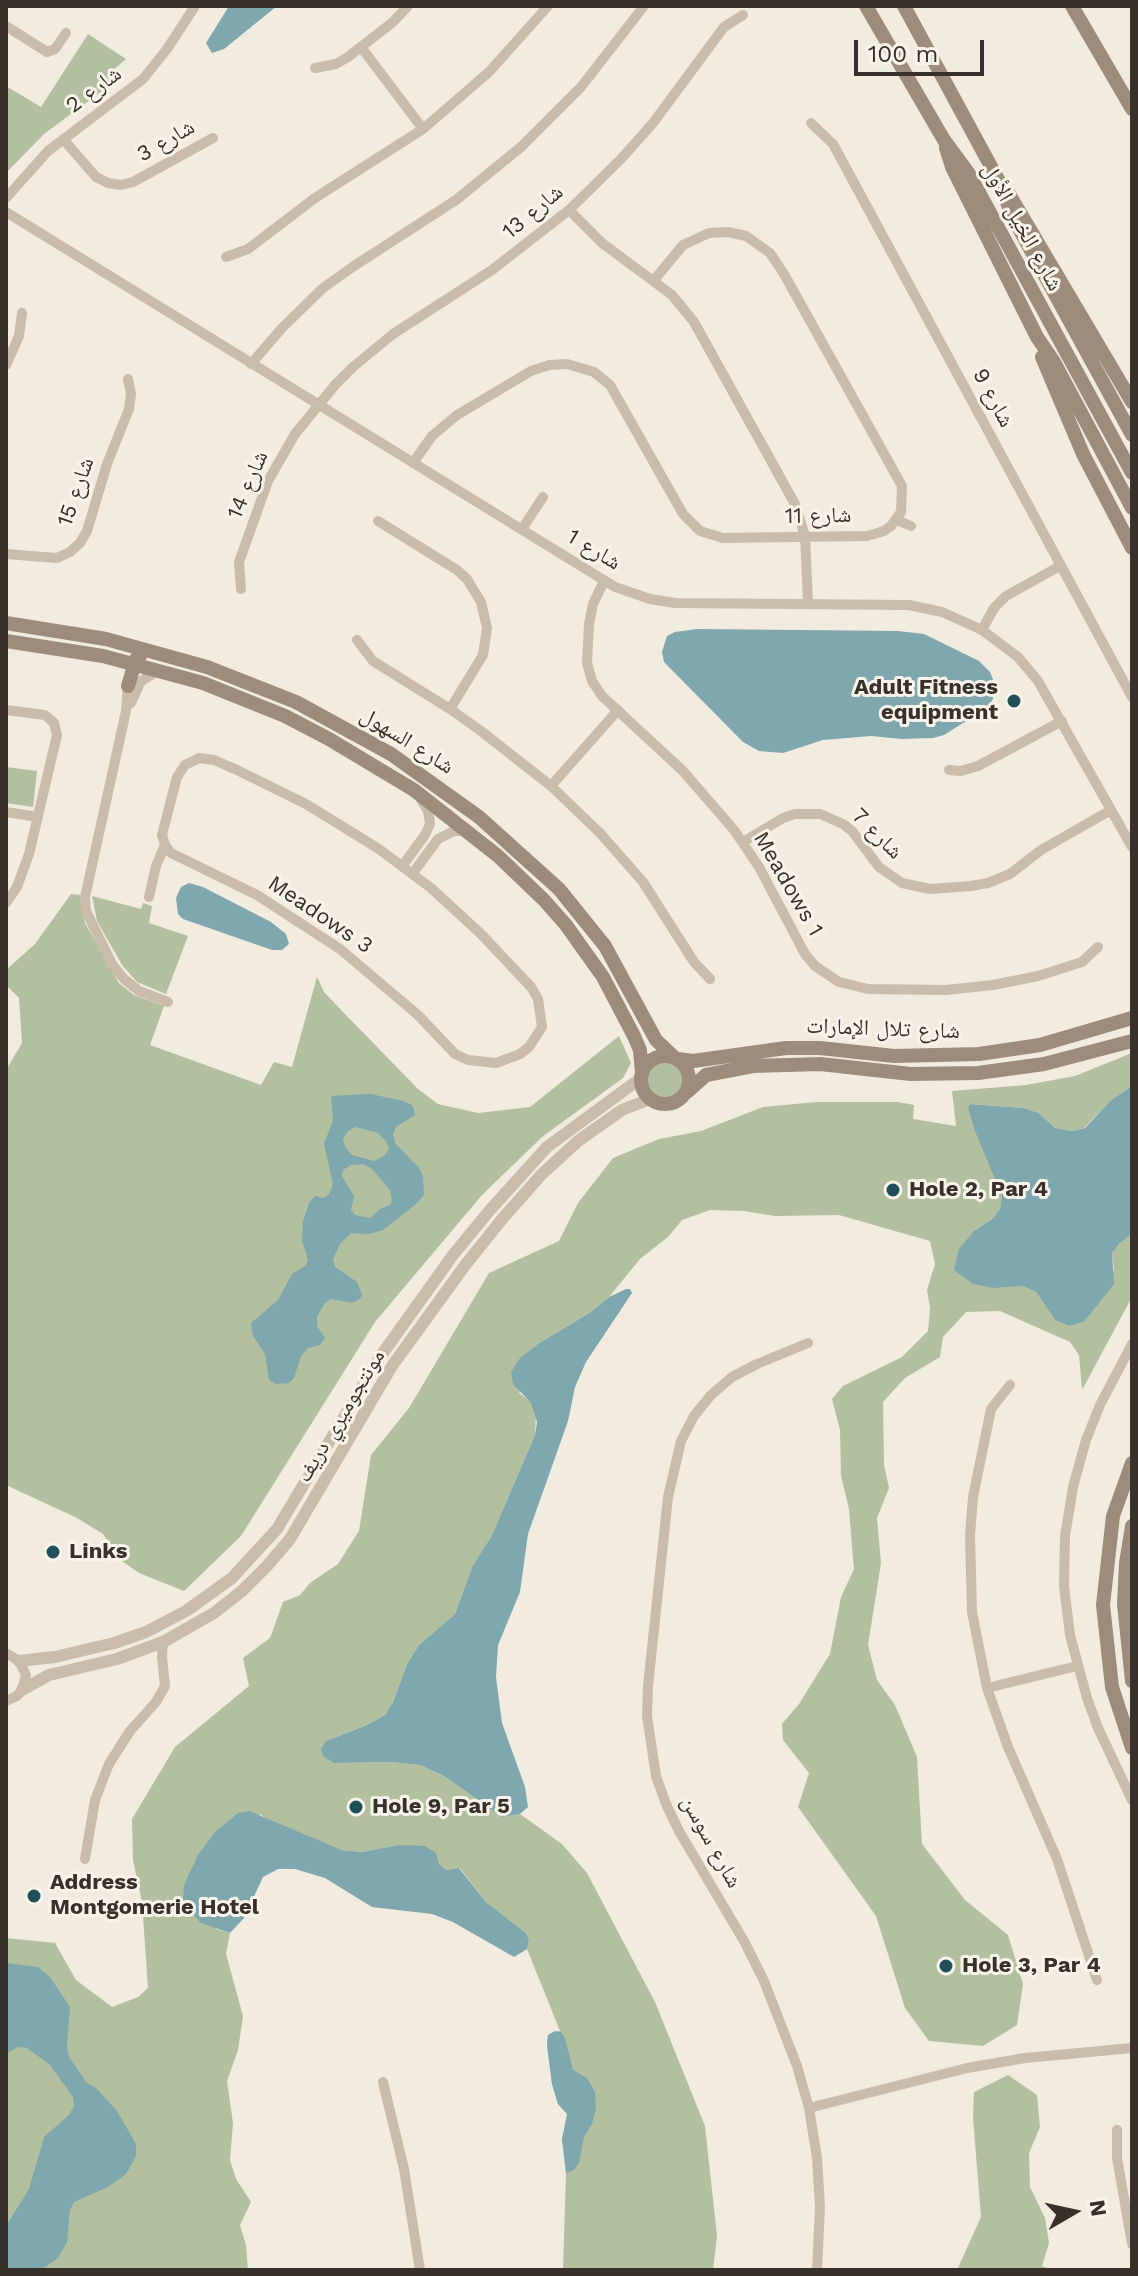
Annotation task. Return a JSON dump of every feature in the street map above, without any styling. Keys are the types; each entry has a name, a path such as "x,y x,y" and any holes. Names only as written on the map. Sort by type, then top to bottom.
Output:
{"main road":[{"name":"شارع الخيل الأول","path":"866,6 944,140 969,174 1132,473"},
{"name":"شارع الخيل الأول","path":"904,6 1001,185 1011,214 1132,435"},
{"path":"1072,6 1132,109"},
{"path":"944,140 952,167 1037,337 1054,362 1132,508"},
{"path":"1001,185 1020,209 1132,402"},
{"path":"1037,337 1045,365 1072,429 1132,548"},
{"name":"شارع السهول","path":"6,623 83,634 149,649 207,667 296,702 421,774 479,817 539,869 587,921 620,971 656,1040 676,1058"},
{"name":"شارع السهول","path":"6,641 54,646 116,659 203,683 285,716 362,757 414,790 469,831 544,900 585,951 603,977 637,1043 642,1075"},
{"path":"128,686 138,657 144,655 207,667"},
{"name":"شارع تلال الإمارات","path":"676,1058 702,1060 786,1048 820,1048 894,1056 979,1054 1040,1045 1132,1018"},
{"name":"شارع تلال الإمارات","path":"687,1092 706,1075 753,1066 820,1064 911,1074 978,1073 1044,1064 1132,1041"},
{"path":"655,1058 676,1058 689,1073 687,1092 677,1102 663,1105 650,1099 643,1090 642,1075 655,1058"},
{"path":"1132,1463 1113,1516 1103,1605 1112,1687 1132,1748"},
{"path":"1132,1526 1124,1604 1132,1681"}],"street":[{"name":"شارع 2","path":"6,198 63,139 143,79 195,6"},
{"path":"315,68 336,64 361,47 408,6"},
{"path":"226,257 253,246 315,198 423,129 489,72 548,6"},
{"path":"251,364 295,314 331,282 456,200 521,147 581,87 644,6"},
{"name":"شارع 13","path":"318,406 372,349 508,259 569,210 653,123 724,27 743,15"},
{"path":"6,26 47,52 55,49 66,33"},
{"path":"361,47 423,129"},
{"name":"شارع 9","path":"811,123 833,144 1132,697"},
{"name":"شارع 3","path":"63,139 96,177 121,185 139,179 213,138"},
{"path":"569,210 602,243 672,295 694,322 795,504 805,536 808,603"},
{"name":"شارع 1","path":"6,212 604,581 638,596 675,603 909,605 953,616 982,630 1007,647 1029,669 1062,721 1132,847"},
{"path":"654,280 676,252 691,240 728,227 763,246 784,274 902,486 903,503 897,520 911,526"},
{"path":"6,365 19,336 22,313"},
{"name":"شارع 11","path":"413,463 432,436 457,415 531,371 567,358 594,372 616,393 683,514 693,526 708,534 723,538 875,535 897,520"},
{"name":"شارع 15","path":"6,554 57,558 80,543 87,531 107,464 129,409 131,394 128,379"},
{"name":"شارع 14","path":"241,589 239,562 261,498 285,449 318,406"},
{"path":"522,529 543,497"},
{"path":"378,521 457,570 467,579 481,602 487,628 483,655 450,709"},
{"path":"982,630 994,608 1006,596 1060,566"},
{"name":"Meadows 1","path":"604,581 590,617 587,663 596,689 683,771 743,842 805,954 827,974 854,986 922,991 993,985 1077,964 1098,947"},
{"path":"357,640 373,661 450,709 551,786 630,865 656,899 694,962 710,979"},
{"path":"116,659 124,668 128,686 126,711 85,897 86,911 105,951 124,979 139,991 168,1002"},
{"path":"126,711 141,681 160,671"},
{"path":"6,710 45,715 56,729 56,741 24,871 6,903"},
{"path":"551,786 618,710"},
{"path":"949,770 961,771 978,766 1062,721"},
{"name":"Meadows 3","path":"207,758 306,804 403,865 481,934 531,987 538,999 542,1027 529,1047 520,1054 496,1063 482,1063 455,1054 418,1015 340,949 278,908 171,853 162,835 177,777 192,760 207,758"},
{"path":"403,865 428,831 428,811 414,790"},
{"name":"شارع 7","path":"743,842 783,818 795,814 820,814 852,831 879,867 902,883 930,889 971,886 1003,878 1041,850 1111,810"},
{"path":"6,812 38,817"},
{"path":"428,831 438,839"},
{"path":"413,873 438,839 454,831 469,831"},
{"path":"149,897 156,866 165,845"},
{"name":"مونتجوميري دريف","path":"11,1655 47,1659 130,1638 186,1611 232,1578 277,1529 380,1357 481,1221 547,1147 642,1075"},
{"name":"مونتجوميري دريف","path":"22,1690 49,1675 141,1651 163,1642 214,1613 242,1591 290,1539 392,1366 466,1264 559,1157 598,1126 631,1105 650,1099"},
{"name":"شارع سوسن","path":"808,1343 732,1377 700,1408 681,1441 668,1497 647,1716 656,1776 666,1804 764,1981 782,2023 809,2108 817,2158 820,2207 817,2270"},
{"path":"1132,1344 1100,1405 1073,1487 1065,1536 1064,1586 1077,1666 1098,1728 1132,1800"},
{"path":"1010,1385 991,1409 973,1497 970,1535 972,1612 987,1688 1008,1747 1063,1873 1097,1980"},
{"path":"85,1859 101,1782 124,1739 165,1686 163,1642"},
{"path":"141,1651 152,1655 163,1667"},
{"path":"6,1701 22,1690 26,1675 11,1655"},
{"path":"987,1688 1077,1666"},
{"path":"809,2108 967,2068 1025,2058 1132,2048"},
{"path":"383,2082 404,2169 420,2270"},
{"path":"1117,2130 1117,2158 1132,2244"}],"green space":[{"path":"88,34 126,59 111,72 117,80 44,134 6,173 6,86 41,107"},
{"path":"6,767 37,771 33,807 6,803"},
{"path":"71,894 80,895 85,923 119,983 134,995 164,1006 150,1045 261,1085 274,1062 292,1067 317,977 324,992 344,1013 418,1089 438,1104 478,1113 530,1107 619,1036 631,1063 623,1078 542,1137 482,1195 375,1322 241,1536 184,1591 139,1573 122,1561 103,1534 77,1518 6,1485 6,1070 22,1043 19,998 6,985 6,970 35,944"},
{"path":"92,896 141,909 143,903 152,906 149,923 188,936 166,994 137,982 122,965 97,921"},
{"path":"1132,1053 1132,1086 1111,1100 1084,1128 1072,1131 1055,1128 1039,1113 1024,1108 971,1104 1003,1196 1000,1209 992,1219 974,1231 1007,1286 1022,1286 1036,1292 1055,1320 1069,1326 1084,1322 1114,1270 1112,1253 1132,1234 1132,1297 1082,1390 1079,1355 1070,1342 1000,1311 966,1312 943,1337 940,1357 905,1378 883,1402 884,1465 889,1488 877,1518 881,1563 868,1645 877,1680 895,1705 917,1757 922,1844 965,1900 1008,1935 1023,1984 1017,2025 983,2046 929,2041 905,2008 876,1916 798,1807 809,1773 783,1740 782,1724 799,1704 830,1654 841,1597 854,1569 849,1509 841,1476 840,1430 832,1399 843,1386 902,1357 928,1331 930,1308 927,1290 935,1264 930,1241 839,1215 775,1216 710,1210 682,1220 668,1237 640,1259 609,1297 591,1312 541,1342 519,1393 531,1402 536,1412 535,1435 492,1535 472,1567 455,1614 419,1645 407,1664 385,1715 326,1741 334,1763 420,1765 444,1776 502,1817 520,1814 562,1844 587,1873 655,2002 705,2126 717,2236 713,2270 563,2270 566,2173 562,2139 567,2113 558,2104 552,2084 547,2045 548,2035 560,2031 527,1949 529,1940 526,1933 486,1902 460,1868 446,1870 398,1845 362,1852 342,1850 268,1821 260,1814 216,1929 230,1933 226,1954 243,2016 238,2050 227,2081 233,2123 230,2160 236,2179 251,2202 240,2225 246,2245 248,2270 6,2270 6,1938 55,1943 76,1980 112,2007 138,1997 148,1988 142,1902 133,1860 132,1819 175,1747 249,1686 243,1658 270,1638 283,1602 300,1595 310,1583 338,1564 359,1531 371,1455 409,1408 489,1273 559,1241 578,1203 613,1158 659,1139 701,1131 763,1107 816,1102 898,1102 914,1105 913,1119 956,1126 952,1091 1026,1085 1075,1076"},
{"path":"665,1061 679,1066 684,1080 679,1094 665,1099 651,1094 646,1080 651,1066"},
{"path":"1008,2075 1037,2095 1040,2127 1029,2153 1030,2187 1045,2218 1049,2243 1042,2266 1051,2270 957,2270 981,2217 973,2118 974,2092"}],"water":[{"path":"229,6 277,6 224,49 212,53 206,43"},
{"path":"697,629 898,631 924,634 979,661 990,672 994,682 993,699 987,708 944,735 933,738 871,736 823,740 783,753 759,751 743,742 664,662 662,652 667,636"},
{"path":"189,883 203,887 271,922 286,934 289,944 282,950 272,950 183,919 178,914 176,898 181,887"},
{"path":"1132,1086 1132,1234 1112,1253 1114,1284 1084,1322 1069,1326 1055,1320 1036,1292 1022,1286 993,1288 973,1284 954,1270 959,1249 974,1231 992,1219 1000,1209 1002,1196 975,1131 968,1108 970,1104 1024,1108 1039,1113 1055,1128 1072,1131 1085,1128 1111,1100"},
{"path":"371,1094 412,1105 415,1115 396,1127 393,1134 395,1143 419,1168 423,1176 424,1195 383,1230 368,1234 351,1233 340,1244 333,1259 335,1267 357,1282 362,1295 352,1303 331,1299 324,1304 317,1317 317,1326 325,1338 320,1345 308,1348 301,1356 294,1378 289,1383 276,1384 269,1380 265,1354 253,1336 251,1323 278,1300 292,1274 305,1266 308,1260 302,1240 303,1221 309,1203 315,1196 324,1198 333,1184 324,1144 333,1120 331,1096","holes":["356,1127 378,1133 386,1141 389,1149 384,1156 374,1161 352,1155 343,1139 348,1131","363,1164 372,1169 390,1190 392,1200 390,1205 370,1218 355,1215 351,1210 354,1196 342,1176 343,1170 351,1165"]},
{"path":"626,1289 632,1293 586,1362 575,1387 568,1421 528,1534 520,1592 498,1645 496,1677 502,1723 525,1787 528,1807 520,1814 502,1817 444,1776 420,1765 334,1763 323,1756 321,1749 326,1741 385,1715 407,1664 419,1645 455,1614 472,1567 492,1535 535,1435 537,1422 531,1403 513,1384 511,1372 520,1358 541,1342"},
{"path":"249,1811 342,1850 362,1852 398,1845 425,1846 436,1853 439,1864 446,1870 459,1868 486,1902 526,1933 529,1940 527,1949 514,1957 453,1922 432,1914 372,1907 325,1878 295,1869 278,1869 263,1877 244,1918 230,1933 201,1923 183,1900 184,1885 198,1855 215,1832 238,1813"},
{"path":"6,1963 38,1967 50,1977 70,2007 69,2057 87,2083 96,2088 117,2111 136,2144 136,2156 126,2174 108,2187 74,2202 70,2210 67,2242 58,2258 41,2270 6,2270 6,2226 29,2189 44,2137 69,2115 74,2106 73,2097 50,2065 27,2048 18,2047 6,2054"},
{"path":"561,2032 565,2038 573,2070 587,2078 595,2092 596,2108 592,2124 584,2137 579,2163 574,2170 566,2173 562,2139 567,2114 558,2104 552,2084 547,2045 548,2035"}],"place":[{"name":"Adult Fitness equipment","path":"1014,701"},
{"name":"Hole 2, Par 4","path":"893,1190"},
{"name":"Links","path":"53,1552"},
{"name":"Hole 9, Par 5","path":"356,1807"},
{"name":"Address Montgomerie Hotel","path":"34,1896"},
{"name":"Hole 3, Par 4","path":"946,1966"}]}
